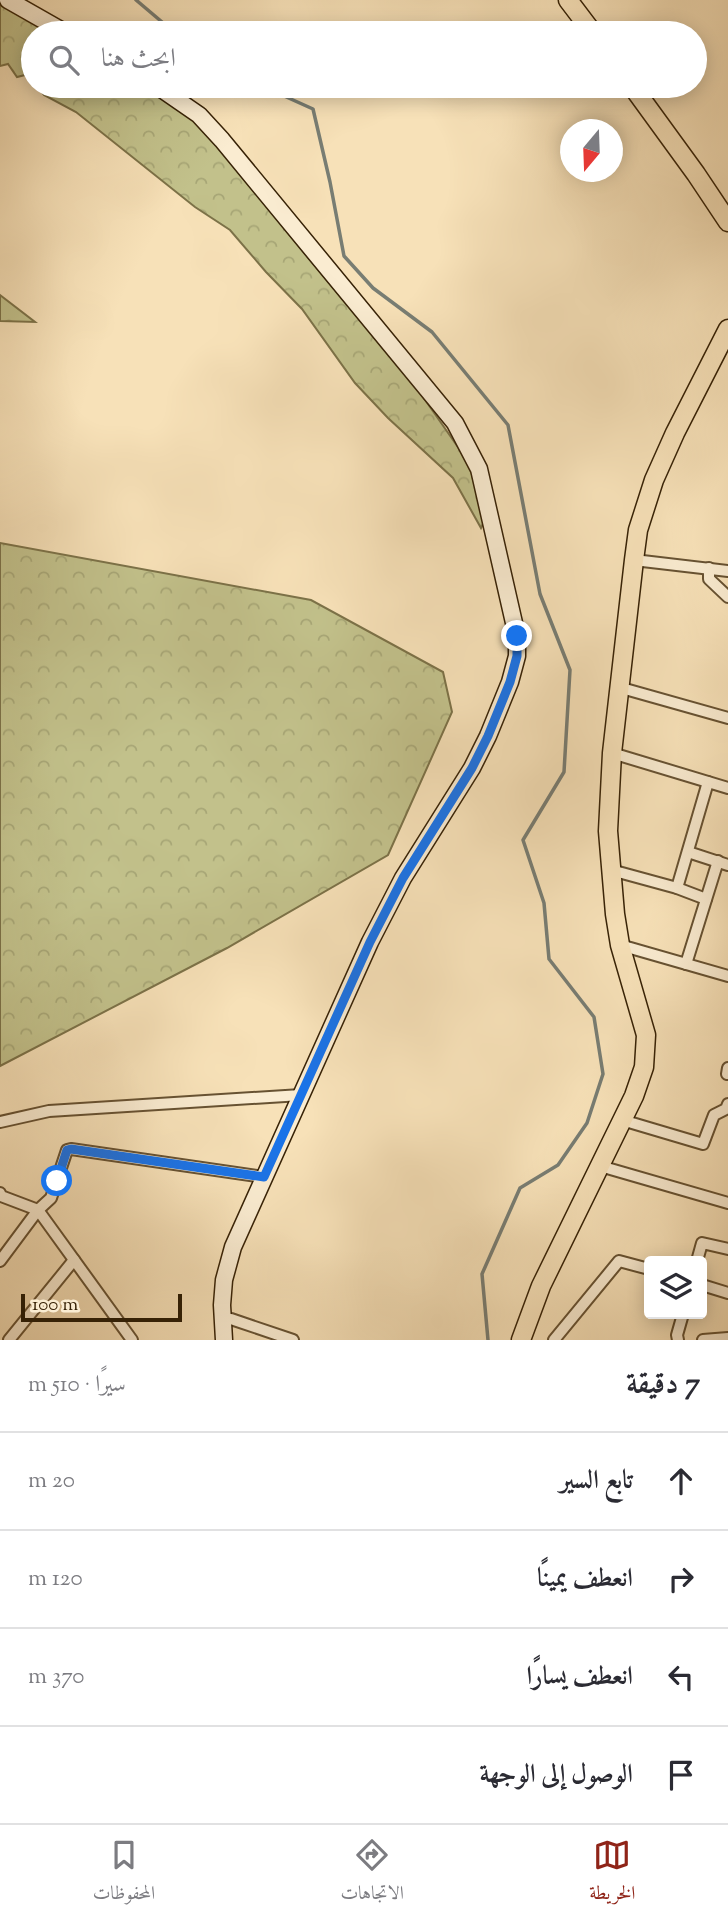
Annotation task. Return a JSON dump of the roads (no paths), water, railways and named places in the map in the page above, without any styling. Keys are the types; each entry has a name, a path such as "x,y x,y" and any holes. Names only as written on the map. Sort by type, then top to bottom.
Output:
{"main road":[{"path":"8,0 45,21"},
{"path":"568,0 584,21"},
{"path":"174,98 199,115 222,140 455,423 479,470 517,636 517,656 510,682 488,736 472,768 403,878 370,942 233,1247 224,1280 224,1340"},
{"path":"641,98 728,222"},
{"path":"521,1340 541,1286 634,1096 644,1067 646,1035 615,914 608,831 611,753 618,687 638,530 654,481 675,433 728,329"}],"street":[{"path":"634,560 728,571"},
{"path":"709,568 709,579 728,597"},
{"path":"618,687 728,718"},
{"path":"611,753 728,788"},
{"path":"677,888 708,782"},
{"path":"686,964 706,899 723,863 688,852"},
{"path":"611,870 706,899"},
{"path":"621,945 728,976"},
{"path":"728,1068 728,1074"},
{"path":"0,1122 49,1111 301,1096"},
{"path":"622,1120 703,1144 714,1115 726,1109 728,1104"},
{"path":"1,1258 38,1210 51,1198 67,1150 264,1177"},
{"path":"600,1166 728,1203"},
{"path":"0,1195 38,1210 132,1340"},
{"path":"698,1256 702,1243 728,1249"},
{"path":"9,1340 74,1260"},
{"path":"554,1340 619,1261 644,1268"},
{"path":"707,1287 728,1293"},
{"path":"223,1320 231,1319 293,1340"},
{"path":"678,1340 682,1319"},
{"path":"703,1340 728,1338"}],"waterway":[{"path":"136,0 161,21"},
{"path":"289,98 313,109 344,256 373,288 432,332 508,425 540,594 570,670 564,772 523,840 544,903 549,959 594,1017 603,1074 587,1123 558,1165 520,1188 482,1274 488,1340"}]}
